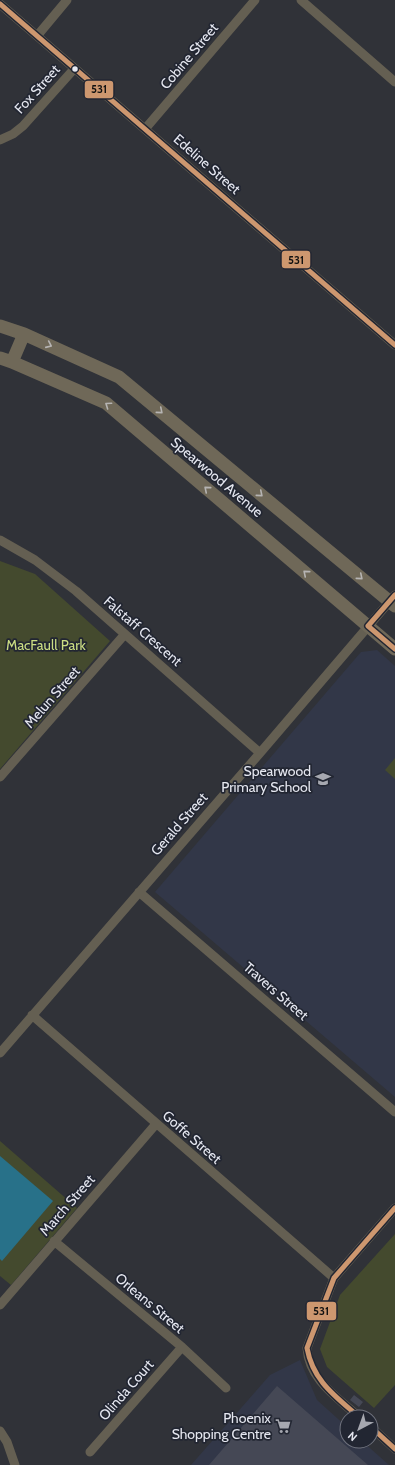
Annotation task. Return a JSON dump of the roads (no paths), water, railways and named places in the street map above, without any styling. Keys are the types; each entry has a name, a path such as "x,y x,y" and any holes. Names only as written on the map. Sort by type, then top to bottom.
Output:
{"main road":[{"name":"Spearwood Avenue","path":"0,326 24,334 119,377 393,600"},
{"path":"6,360 24,334"},
{"name":"Spearwood Avenue","path":"6,360 106,403 395,649"}],"street":[{"path":"37,36 67,0"},
{"name":"Cobine Street","path":"145,129 255,0"},
{"path":"301,0 395,82"},
{"name":"Edeline Street","path":"0,4 395,345"},
{"name":"Fox Street","path":"0,140 13,134 23,126 74,69"},
{"name":"Falstaff Crescent","path":"0,540 35,560 76,591 260,753"},
{"name":"Gerald Street","path":"0,1053 368,626 393,600"},
{"name":"Melun Street","path":"0,777 125,634"},
{"name":"Travers Street","path":"139,892 395,1112"},
{"name":"Goffe Street","path":"32,1015 334,1278"},
{"name":"March Street","path":"0,1305 156,1124"},
{"path":"350,1409 317,1378 308,1356 307,1348 324,1300 334,1278 395,1208"},
{"name":"Orleans Street","path":"54,1241 182,1347 226,1388"},
{"name":"Olinda Court","path":"90,1452 182,1347"},
{"path":"0,1431 7,1442 15,1465"},
{"path":"379,1434 395,1448"}],"water":[{"path":"0,1156 53,1201 2,1261 0,1259"}],"place":[{"name":"Spearwood Primary School","path":"323,779"},
{"name":"Phoenix Shopping Centre","path":"283,1426"}],"park label":[{"name":"MacFaull Park","path":"46,645"}]}
